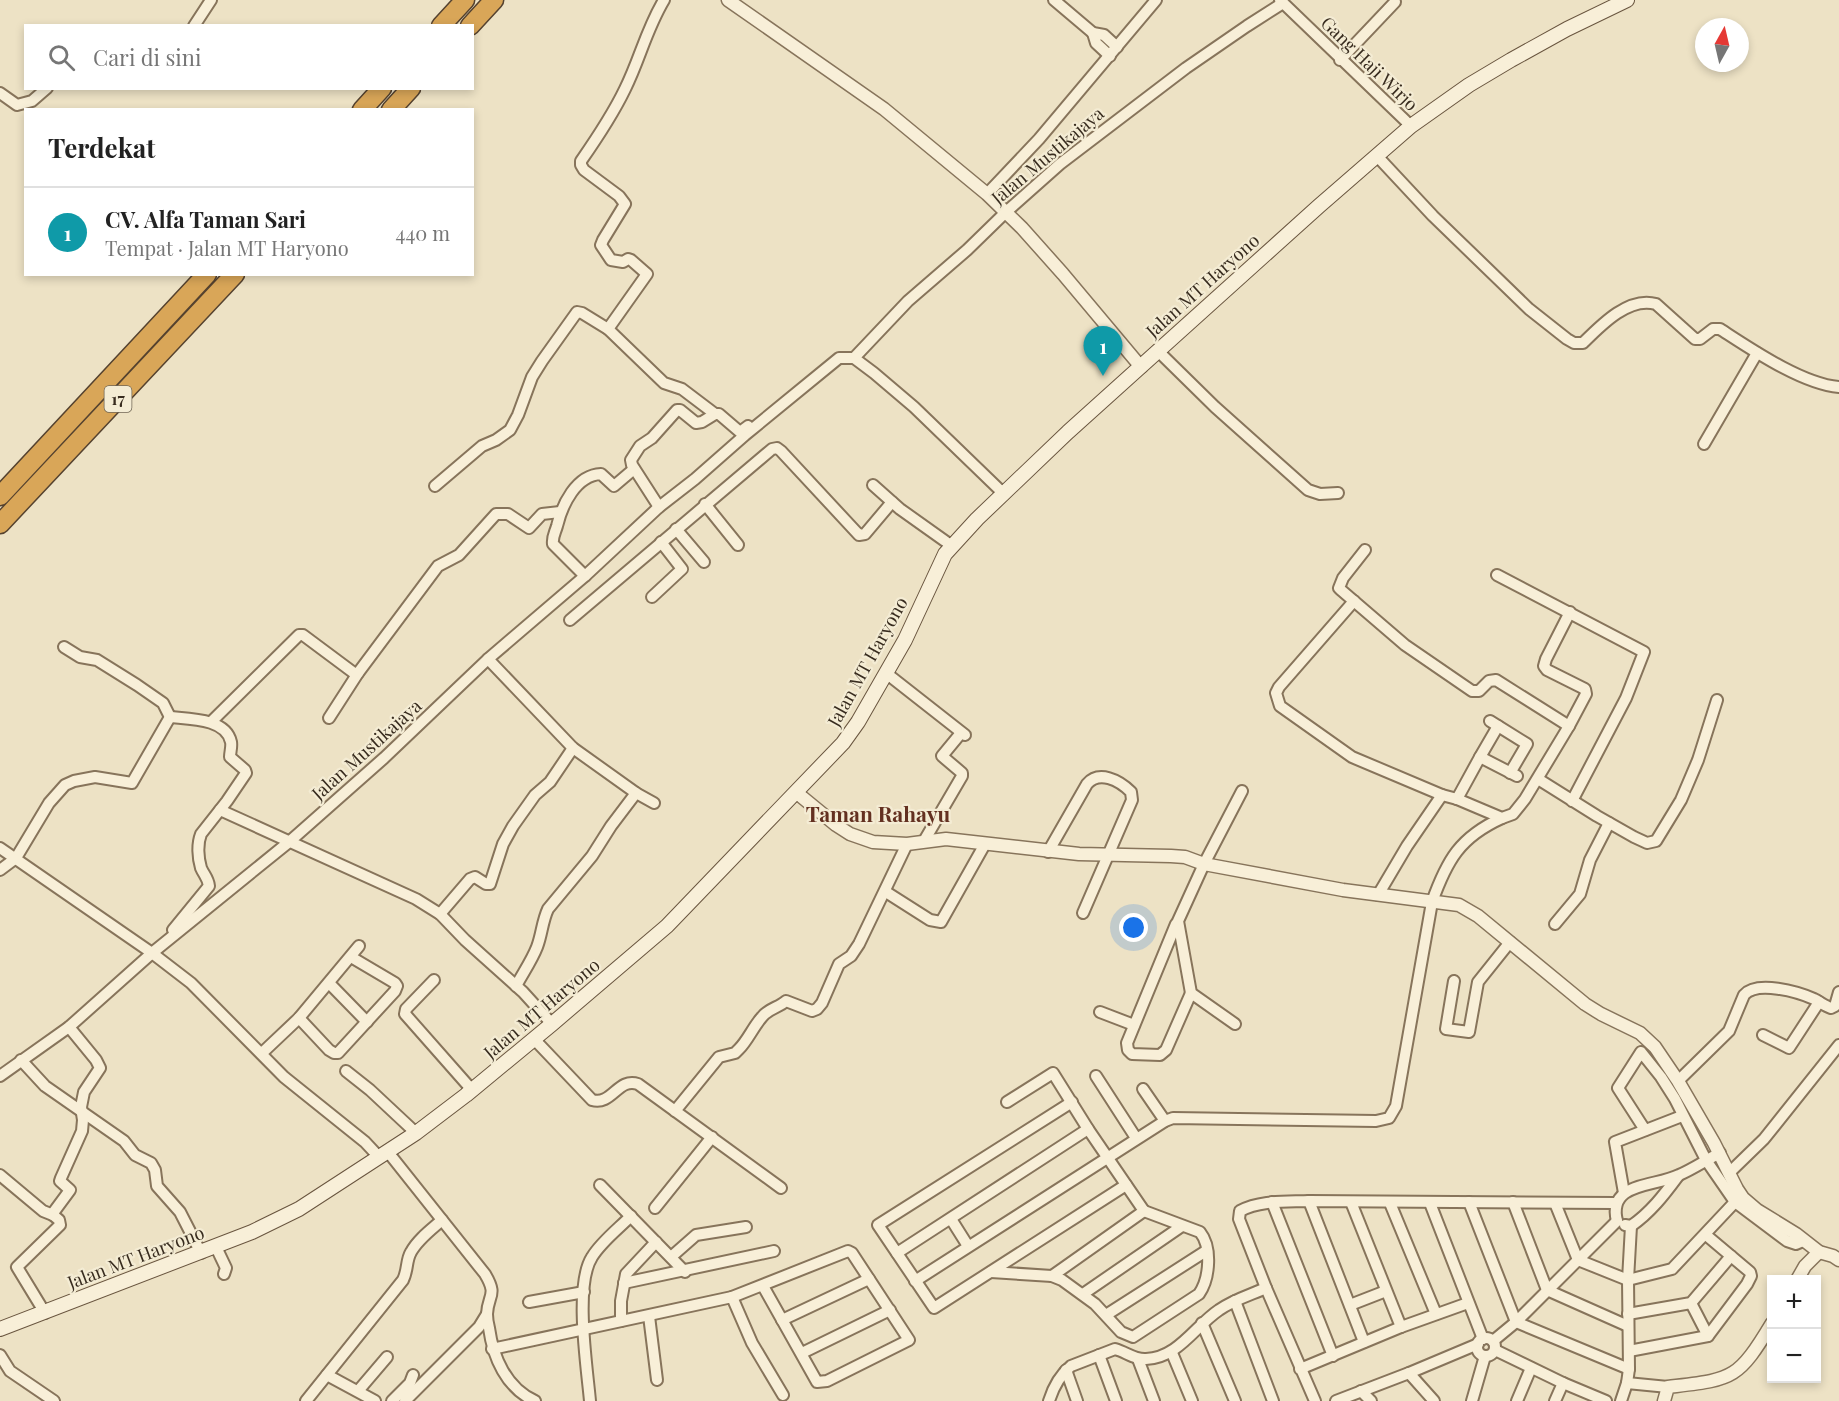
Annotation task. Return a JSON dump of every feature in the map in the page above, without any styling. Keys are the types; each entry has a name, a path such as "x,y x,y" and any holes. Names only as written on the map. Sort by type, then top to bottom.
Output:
{"highway":[{"path":"443,24 465,0"},
{"path":"472,24 494,0"},
{"path":"364,108 380,90"},
{"path":"393,108 409,90"},
{"name":"17","path":"0,496 205,276"},
{"name":"17","path":"0,524 233,276"}],"main road":[{"name":"Jalan MT Haryono","path":"0,1329 216,1247 298,1209 416,1133 472,1090 668,926 797,793 850,734 906,640 945,554 1068,432 1411,126 1511,60 1567,29 1627,0"}],"street":[{"path":"195,24 211,0"},
{"path":"608,328 647,274 631,260 624,262 611,260 603,249 601,245 603,240 625,204 619,196 584,171 581,161 601,132 625,88 645,36 664,0"},
{"path":"728,0 884,109 987,194 1063,274 1141,367"},
{"path":"1054,0 1093,33 1104,35 1114,51"},
{"path":"987,194 1040,139 1156,0"},
{"name":"Gang Haji Wirjo","path":"1282,2 1411,126"},
{"name":"Jalan Mustikajaya","path":"0,1076 69,1027 152,953 289,842 384,758 488,659 585,576 659,507 831,363 839,358 849,357 908,301 968,250 1041,179 1186,68 1282,2"},
{"path":"1340,60 1395,2"},
{"path":"0,93 17,105 32,102 45,90"},
{"path":"1377,156 1433,216 1529,309 1574,343 1583,343 1610,318 1643,302 1656,304 1695,339 1700,339 1716,328 1757,353 1810,380 1839,387"},
{"path":"435,486 482,446 496,441 510,430 532,377 576,313 582,312 608,328 664,383 682,388 715,414 720,414 740,432 829,360 837,355 849,357 874,373 914,407 1004,495"},
{"path":"1158,351 1215,407 1308,490 1320,494 1338,493"},
{"path":"1704,444 1757,353"},
{"path":"659,507 631,463 634,453 655,435 677,410 696,423 715,414"},
{"path":"570,620 774,448 781,451 859,535 865,534 892,502"},
{"path":"585,576 553,544 552,537 557,528 560,512 571,492 593,475 601,474 614,486 634,469"},
{"path":"873,484 892,502 952,546"},
{"path":"705,504 738,545"},
{"path":"329,718 358,673 438,566 459,555 496,514 508,514 529,528 542,514 560,512"},
{"path":"676,529 704,562"},
{"path":"652,597 682,569 661,542"},
{"path":"1365,550 1339,584 1339,588 1354,601 1405,645 1472,691 1479,691 1489,681 1496,680 1569,726"},
{"path":"1497,575 1644,652 1620,708 1572,801"},
{"path":"1354,601 1279,687 1277,699 1280,706 1352,757 1502,818"},
{"path":"915,1281 1107,1156 1173,1118 1376,1121 1389,1118 1396,1106 1432,902 1439,884 1456,851 1473,833 1515,813 1569,726 1586,691 1547,670 1544,663 1570,612"},
{"path":"211,722 299,634 354,673 358,673"},
{"path":"63,647 80,657 97,660 137,685 163,703 170,717"},
{"path":"488,659 573,748 636,794 654,803"},
{"path":"886,673 963,734 942,756 962,773 962,776 924,841"},
{"path":"1538,779 1609,823 1647,843 1653,843 1659,838 1681,800 1698,760 1717,700"},
{"path":"164,943 209,886 202,869 199,840 246,773 230,757 232,745 228,735 211,722 170,717"},
{"path":"0,870 16,858 48,803 65,785 95,777 132,783 170,717"},
{"path":"1457,799 1480,757 1494,723 1527,744 1514,775 1480,757"},
{"path":"440,914 475,876 486,884 490,884 508,834 522,810 550,782 573,748"},
{"path":"1048,852 1087,784 1094,777 1101,776 1128,788 1132,800 1083,913"},
{"path":"1178,921 1191,993 1166,1050 1160,1056 1132,1054 1128,1050 1127,1043 1134,1025 1178,921 1204,864 1242,791"},
{"path":"797,793 850,834 873,842 908,844 946,839 1048,852 1107,856 1185,857 1204,864 1343,890 1465,907 1585,1004 1648,1039 1678,1081 1720,1153 1737,1189 1750,1204 1803,1241 1819,1252 1839,1260"},
{"path":"516,986 536,949 542,933 543,919 548,909 592,856 611,826 636,794"},
{"path":"1378,895 1407,846 1442,795"},
{"path":"220,810 416,899 440,914 516,986 552,1024"},
{"path":"1555,924 1580,894 1590,860 1609,823"},
{"path":"675,1111 719,1057 735,1053 739,1049 769,1010 779,1007 786,1001 812,1011 820,1007 839,964 851,956 859,944 908,844"},
{"path":"886,892 930,920 941,922 986,844"},
{"path":"0,848 152,953 191,983 284,1077 383,1155 476,1260 491,1284 493,1293 487,1314 479,1327 405,1401"},
{"path":"1454,981 1446,1029 1469,1032 1478,982 1510,942"},
{"path":"262,1053 299,1018 359,946"},
{"path":"299,1018 334,1053 338,1053 395,991 398,986 351,957"},
{"path":"434,980 406,1009 405,1014 472,1090"},
{"path":"329,983 368,1022"},
{"path":"1678,1081 1729,1031 1748,990 1754,988 1785,990 1833,1008 1839,992"},
{"path":"1191,993 1235,1024"},
{"path":"1763,1035 1789,1048 1819,1002"},
{"path":"1100,1012 1134,1025"},
{"path":"53,1215 69,1194 70,1190 60,1181 82,1131 84,1092 100,1068 69,1027"},
{"path":"534,1039 592,1100 599,1102 605,1100 622,1085 633,1082 781,1188"},
{"path":"1729,1173 1764,1139 1839,1045"},
{"path":"1645,1130 1618,1088 1641,1052 1675,1099 1706,1160 1736,1202 1786,1241 1796,1244 1803,1241"},
{"path":"21,1060 45,1086 124,1141 135,1155 151,1163 155,1170 157,1186 180,1212 201,1253"},
{"path":"346,1071 416,1133"},
{"path":"991,1272 1052,1276 1083,1294 1121,1332 1133,1337 1199,1294 1207,1276 1205,1239 1200,1232 1144,1212 1053,1073 1007,1102"},
{"path":"1096,1076 1136,1138"},
{"path":"1143,1089 1165,1121"},
{"path":"1072,1102 878,1225 934,1308 1126,1185"},
{"path":"1624,1193 1615,1142 1682,1116"},
{"path":"897,1253 1088,1129"},
{"path":"655,1208 712,1137"},
{"path":"1617,1221 1614,1211 1615,1203 1624,1193 1678,1176 1720,1153"},
{"path":"0,1175 43,1211 59,1220 60,1225 17,1267 45,1313"},
{"path":"1621,1401 1629,1369 1628,1280 1631,1226 1650,1210 1678,1176"},
{"path":"600,1185 685,1272"},
{"path":"1315,1401 1266,1288 1239,1219 1240,1211 1248,1206 1272,1202 1309,1201 1615,1203"},
{"path":"1309,1201 1364,1342"},
{"path":"1272,1202 1333,1356"},
{"path":"1351,1202 1401,1327"},
{"path":"1468,1202 1516,1322 1629,1369"},
{"path":"1513,1202 1547,1290 1628,1326"},
{"path":"1555,1203 1578,1260 1628,1280 1672,1269 1736,1202"},
{"path":"1390,1203 1436,1314"},
{"path":"1430,1203 1487,1346 1483,1370 1472,1401"},
{"path":"1052,1276 1144,1212"},
{"path":"590,1401 582,1310 586,1269 591,1259 631,1216"},
{"path":"951,1219 968,1246"},
{"path":"306,1401 403,1280 409,1258 416,1244 442,1220"},
{"path":"1617,1221 1631,1226"},
{"path":"1336,1401 1487,1346 1516,1322 1617,1221"},
{"path":"1083,1294 1182,1226"},
{"path":"671,1257 696,1235 746,1227"},
{"path":"1629,1351 1708,1336 1751,1276 1750,1272 1706,1234"},
{"path":"621,1321 626,1274 656,1242"},
{"path":"216,1247 226,1268 224,1274"},
{"path":"624,1283 685,1272 774,1251"},
{"path":"492,1349 732,1298 848,1251 852,1253 909,1338 908,1341 822,1383 818,1382 763,1286"},
{"path":"1106,1315 1206,1251"},
{"path":"1800,1275 1805,1266 1819,1252"},
{"path":"1629,1314 1691,1303 1731,1256"},
{"path":"782,1320 869,1279"},
{"path":"1049,1401 1053,1389 1066,1370 1115,1349 1138,1359 1155,1359 1172,1353 1202,1323 1220,1309 1266,1288"},
{"path":"529,1302 584,1292"},
{"path":"1350,1305 1386,1292"},
{"path":"732,1298 752,1343 783,1395"},
{"path":"1235,1301 1273,1401"},
{"path":"1300,1369 1401,1327 1468,1303"},
{"path":"1691,1303 1708,1336"},
{"path":"801,1353 890,1310"},
{"path":"487,1314 495,1359 522,1394 535,1401"},
{"path":"649,1316 657,1380"},
{"path":"1202,1323 1235,1401"},
{"path":"1627,1383 1668,1387 1708,1383 1730,1376 1746,1363 1768,1329"},
{"path":"1487,1346 1592,1398 1606,1401"},
{"path":"1172,1353 1192,1401"},
{"path":"0,1355 10,1371 54,1401"},
{"path":"1099,1355 1116,1401"},
{"path":"358,1391 387,1357"},
{"path":"1138,1359 1154,1401"},
{"path":"1517,1401 1531,1368"},
{"path":"1066,1370 1077,1401"},
{"path":"1409,1373 1434,1401"},
{"path":"327,1375 375,1401"},
{"path":"393,1401 410,1383 413,1376"},
{"path":"1555,1401 1563,1383"},
{"path":"1664,1401 1668,1387"},
{"path":"1361,1391 1371,1401"}],"place":[{"name":"CV. Alfa Taman Sari","path":"1103,376"}],"district":[{"name":"Taman Rahayu","path":"878,815"}]}
